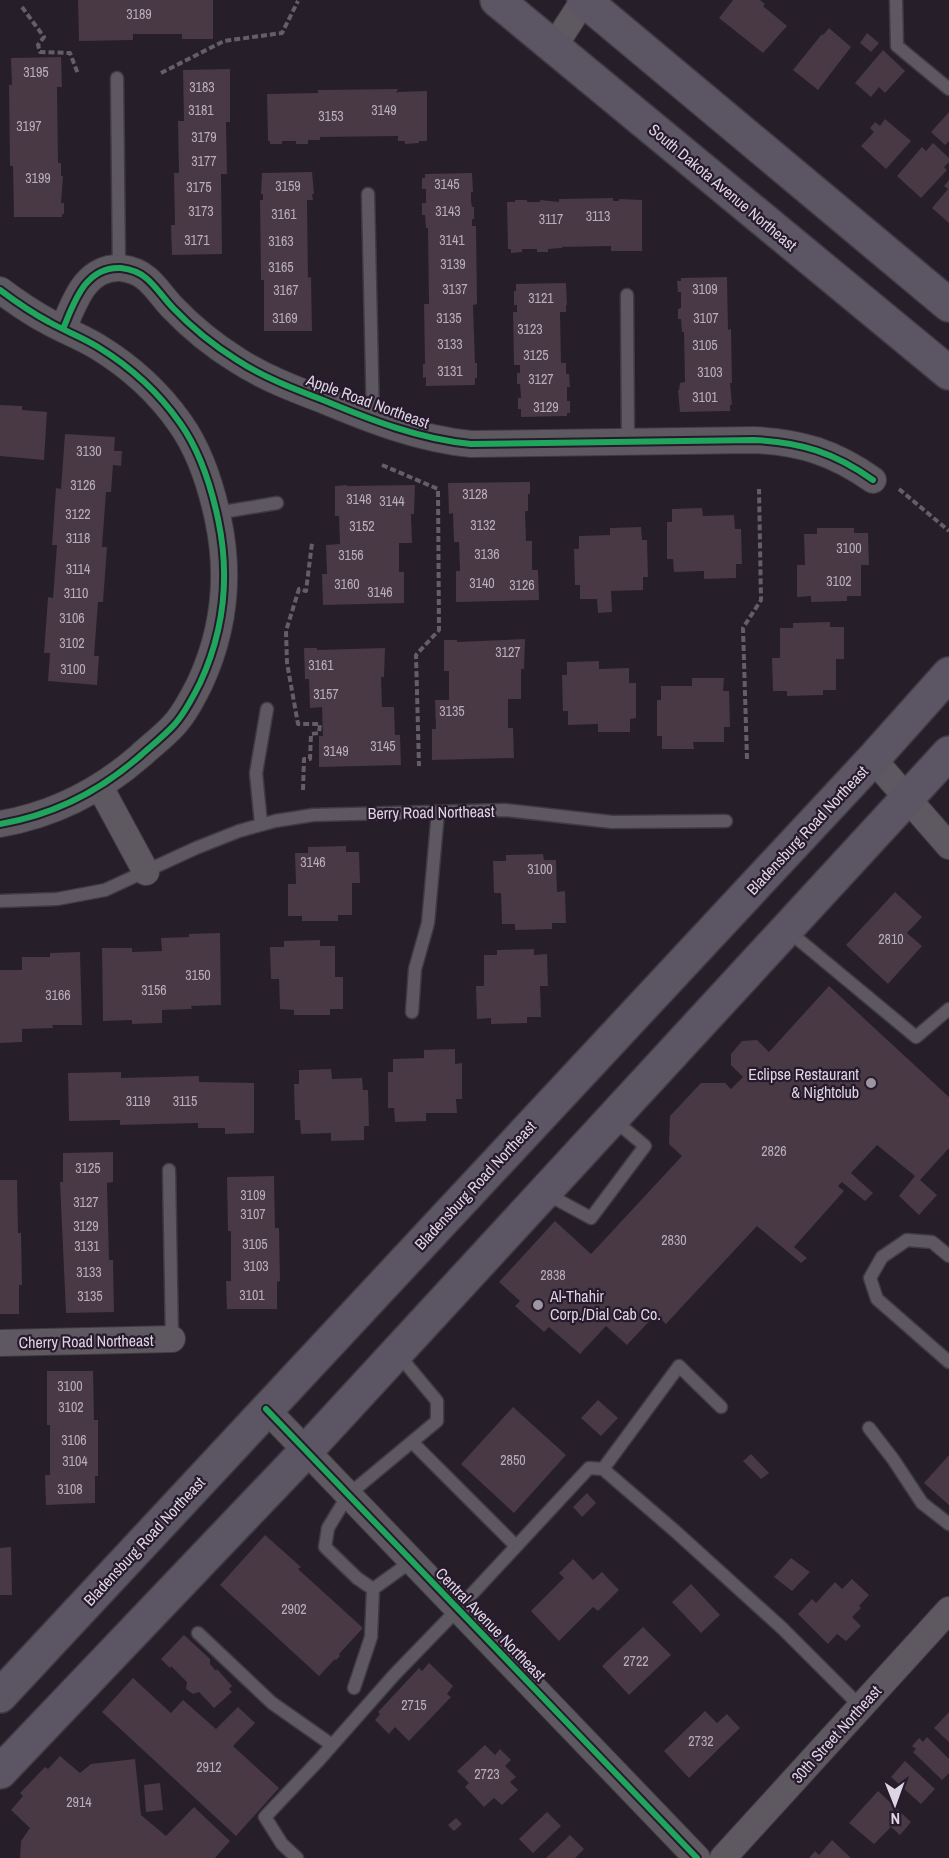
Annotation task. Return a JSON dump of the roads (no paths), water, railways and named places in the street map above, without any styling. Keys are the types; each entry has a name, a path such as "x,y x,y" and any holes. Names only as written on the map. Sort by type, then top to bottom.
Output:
{"main road":[{"name":"South Dakota Avenue Northeast","path":"497,0 948,371"},
{"path":"584,0 949,305"},
{"name":"Bladensburg Road Northeast","path":"0,1696 873,759 949,674"},
{"path":"0,1772 306,1451 949,753"}],"street":[{"path":"552,45 584,0"},
{"path":"63,329 83,285 93,276 105,270 118,268"},
{"name":"Apple Road Northeast","path":"118,268 132,270 145,276 197,332 239,362 279,383 373,420 424,437 471,444 777,441 830,454 884,483"},
{"path":"0,290 34,314 115,357 147,385 182,425 199,458 217,513 223,548 225,584 220,623 210,660 193,697 174,725 131,764 100,787 57,808 1,821"},
{"path":"873,759 949,846"},
{"path":"100,787 146,872"},
{"name":"Cherry Road Northeast","path":"0,1342 172,1339"},
{"name":"Central Avenue Northeast","path":"266,1409 698,1858"},
{"name":"30th Street Northeast","path":"723,1858 949,1610"}],"lane":[{"path":"896,0 897,46 949,89"},
{"path":"117,78 118,268"},
{"path":"368,194 373,420"},
{"path":"627,295 628,442"},
{"path":"217,513 278,503"},
{"path":"261,824 256,773 267,709"},
{"name":"Berry Road Northeast","path":"0,901 57,899 89,895 239,831 261,824 313,815 505,810 628,823 726,821"},
{"path":"412,1012 415,969 428,923 438,812"},
{"path":"786,929 916,1037 949,1009"},
{"path":"544,1192 591,1218 645,1146 612,1118"},
{"path":"169,1170 172,1339"},
{"path":"949,1256 932,1242 907,1240 882,1257 870,1278 877,1299 949,1362"},
{"path":"373,1589 357,1578 325,1547 328,1528 348,1495 437,1421 437,1401 396,1353"},
{"path":"603,1469 679,1366 721,1407"},
{"path":"869,1428 922,1503 949,1524"},
{"path":"412,1442 516,1546"},
{"path":"297,1858 282,1844 265,1817 395,1674 589,1468 603,1469 675,1531 783,1629 861,1707"},
{"path":"373,1589 412,1561"},
{"path":"354,1688 371,1636 373,1589"},
{"path":"198,1633 272,1703 332,1745"}],"place":[{"name":"Eclipse Restaurant & Nightclub","path":"871,1083"},
{"name":"Al-Thahir Corp./Dial Cab Co.","path":"538,1305"}]}
